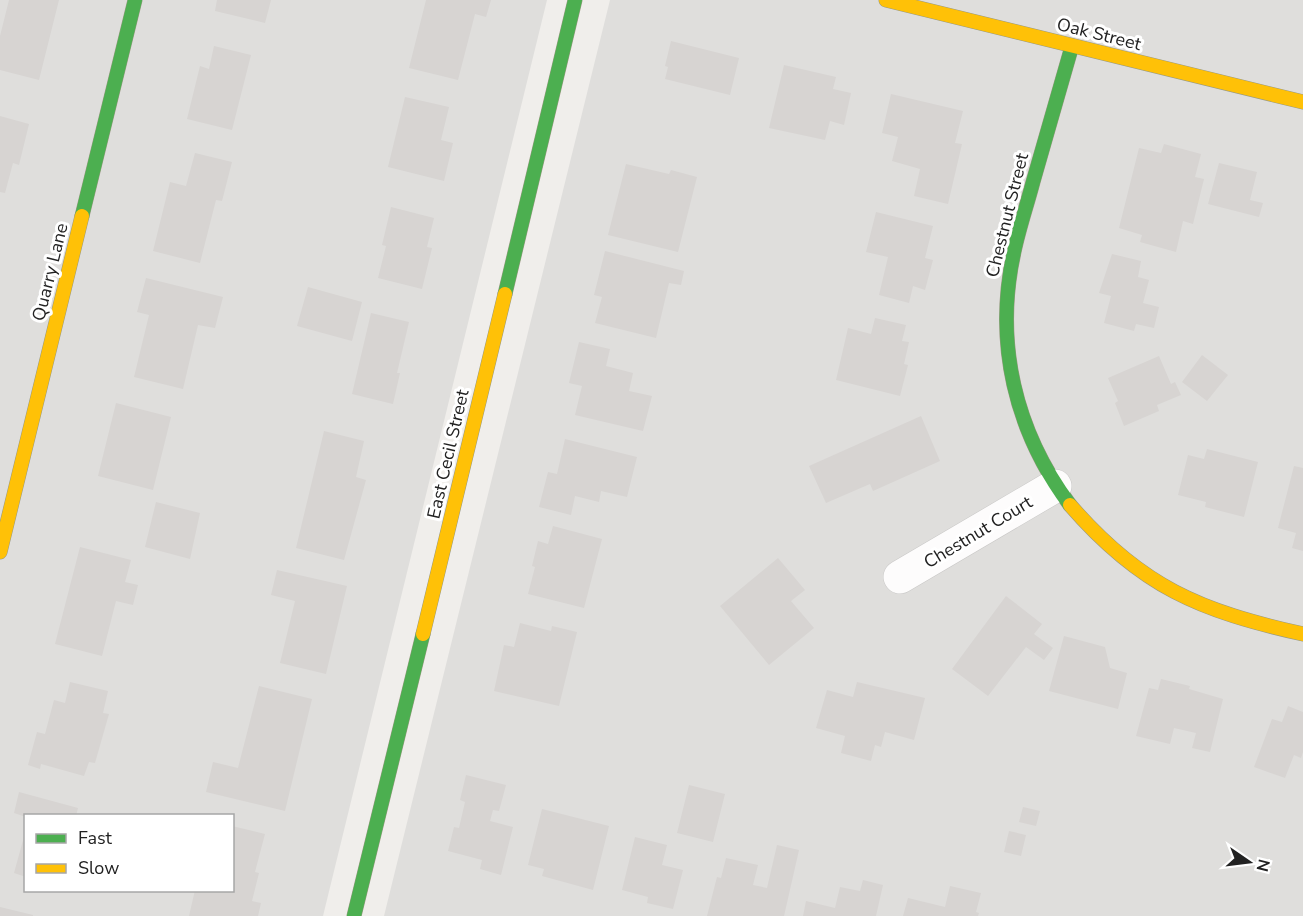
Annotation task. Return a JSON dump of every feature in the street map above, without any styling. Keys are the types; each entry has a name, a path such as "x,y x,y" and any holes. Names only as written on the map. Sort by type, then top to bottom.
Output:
{"street":[{"name":"Quarry Lane","path":"0,552 135,0"},
{"name":"East Cecil Street","path":"354,916 575,0"},
{"name":"Oak Street","path":"886,0 1303,102"},
{"name":"Chestnut Street","path":"1072,46 1014,250 1008,279 1005,309 1009,368 1025,426 1055,486 1100,539 1126,562 1185,598 1217,612 1303,634"},
{"name":"Chestnut Court","path":"900,577 1055,486"}],"shaded area":[{"path":"0,0 547,0 323,916 0,916"},
{"path":"610,0 1303,0 1303,916 384,916"}],"building":[{"path":"9,0 59,0 39,80 0,70 0,36"},
{"path":"217,0 271,0 265,23 215,11"},
{"path":"426,0 491,0 486,17 475,14 458,80 409,68"},
{"path":"671,41 739,58 730,95 665,79 668,67 665,66"},
{"path":"214,46 251,55 232,130 187,119 200,66 209,69"},
{"path":"784,65 836,77 833,89 851,93 844,125 830,121 825,140 769,128"},
{"path":"891,94 963,111 955,143 962,144 948,204 914,196 920,169 892,161 898,137 882,133"},
{"path":"405,97 449,107 441,140 453,143 444,181 388,167"},
{"path":"0,116 29,124 19,165 13,163 5,193 0,192"},
{"path":"1164,144 1201,154 1195,177 1204,179 1193,224 1183,221 1176,252 1140,242 1142,235 1119,228 1139,148 1161,153"},
{"path":"195,153 232,162 222,201 216,200 200,263 153,251 170,182 186,186"},
{"path":"1219,163 1257,172 1250,200 1263,203 1259,217 1208,204"},
{"path":"626,164 669,174 671,170 697,177 678,252 608,235"},
{"path":"391,207 434,218 427,247 432,248 422,289 378,278 386,246 382,245"},
{"path":"876,212 933,226 925,258 933,260 925,290 913,286 909,303 879,295 888,257 866,252"},
{"path":"605,251 684,271 681,285 669,283 656,338 595,323 602,297 594,295"},
{"path":"1112,254 1141,261 1138,277 1149,280 1143,303 1159,307 1154,328 1136,324 1134,331 1104,323 1111,296 1099,293"},
{"path":"146,278 223,297 215,328 198,325 183,389 134,377 149,315 137,312"},
{"path":"308,287 362,302 352,341 297,326"},
{"path":"371,313 409,322 397,373 400,373 393,404 352,394"},
{"path":"875,318 906,325 902,341 909,342 904,364 908,365 900,396 836,380 848,328 871,334"},
{"path":"579,342 610,349 606,366 633,373 629,391 652,396 643,431 575,415 582,386 569,383"},
{"path":"1202,355 1228,375 1207,401 1182,382"},
{"path":"1159,356 1171,384 1175,382 1181,395 1157,405 1159,411 1124,426 1115,403 1118,401 1108,378"},
{"path":"116,403 171,417 153,490 98,476"},
{"path":"921,416 940,461 873,491 870,484 826,503 809,466"},
{"path":"324,431 364,441 356,477 366,480 344,560 296,548"},
{"path":"565,439 637,457 627,497 601,491 599,502 575,496 571,515 539,507 548,472 557,474"},
{"path":"1207,449 1258,462 1244,517 1205,507 1206,502 1178,495 1188,455 1204,459"},
{"path":"1294,466 1303,468 1303,551 1292,548 1296,533 1278,528"},
{"path":"156,502 200,513 190,559 145,547"},
{"path":"553,526 602,539 584,608 528,594 535,567 532,566 538,541 548,544"},
{"path":"80,547 131,560 125,582 138,585 133,605 116,601 102,656 55,644"},
{"path":"778,558 805,590 791,601 814,628 769,665 720,606"},
{"path":"277,570 347,586 326,674 280,663 295,601 271,595"},
{"path":"1006,596 1042,624 1034,634 1053,648 1044,660 1026,647 988,696 952,669"},
{"path":"520,623 551,631 552,626 577,632 559,706 494,691 504,645 514,647"},
{"path":"1064,636 1105,647 1110,668 1127,673 1118,709 1049,691"},
{"path":"1161,679 1190,686 1189,689 1223,699 1210,752 1192,748 1196,733 1174,728 1170,744 1136,736 1149,688 1158,690"},
{"path":"70,682 108,691 103,713 109,714 95,763 89,762 84,776 41,764 40,769 28,765 37,732 45,734 54,700 65,703"},
{"path":"857,682 925,698 914,740 885,732 881,747 875,745 871,761 841,753 845,736 816,728 827,690 853,697"},
{"path":"259,686 312,699 285,811 206,792 213,762 238,768"},
{"path":"1288,706 1303,712 1303,752 1301,758 1294,755 1285,778 1254,767 1272,719 1282,722"},
{"path":"466,775 506,785 499,811 493,810 490,821 513,827 501,875 480,869 482,860 448,851 454,827 459,828 465,802 460,800"},
{"path":"689,785 725,794 713,842 677,833"},
{"path":"19,792 78,808 76,814 24,814 24,816 14,813"},
{"path":"1023,807 1040,811 1036,826 1019,822"},
{"path":"542,809 609,826 593,890 542,876 544,869 528,865"},
{"path":"234,826 265,834 255,872 259,873 252,901 261,903 258,916 189,916 195,892 234,892"},
{"path":"1009,831 1026,835 1021,856 1004,852"},
{"path":"24,837 24,876 14,873"},
{"path":"635,837 667,845 662,865 683,870 673,909 647,903 648,897 622,890"},
{"path":"777,845 799,850 784,916 707,916 717,877 721,878 726,858 758,865 753,885 767,888"},
{"path":"863,880 883,885 876,916 803,916 806,901 835,908 840,887 860,891"},
{"path":"950,886 981,893 976,912 979,913 978,916 903,916 908,898 945,907"},
{"path":"0,907 33,915 33,916 0,916"}],"traffic: fast":[{"path":"82,216 135,0"},
{"path":"505,294 575,0"},
{"path":"1070,505 1051,477 1035,447 1023,416 1008,353 1007,320 1008,286 1016,243 1072,46"},
{"path":"354,916 423,634"}],"traffic: slow":[{"path":"886,0 1303,102"},
{"path":"0,552 82,216"},
{"path":"423,634 505,294"},
{"path":"1070,505 1122,557 1175,592 1233,616 1303,634"}]}
